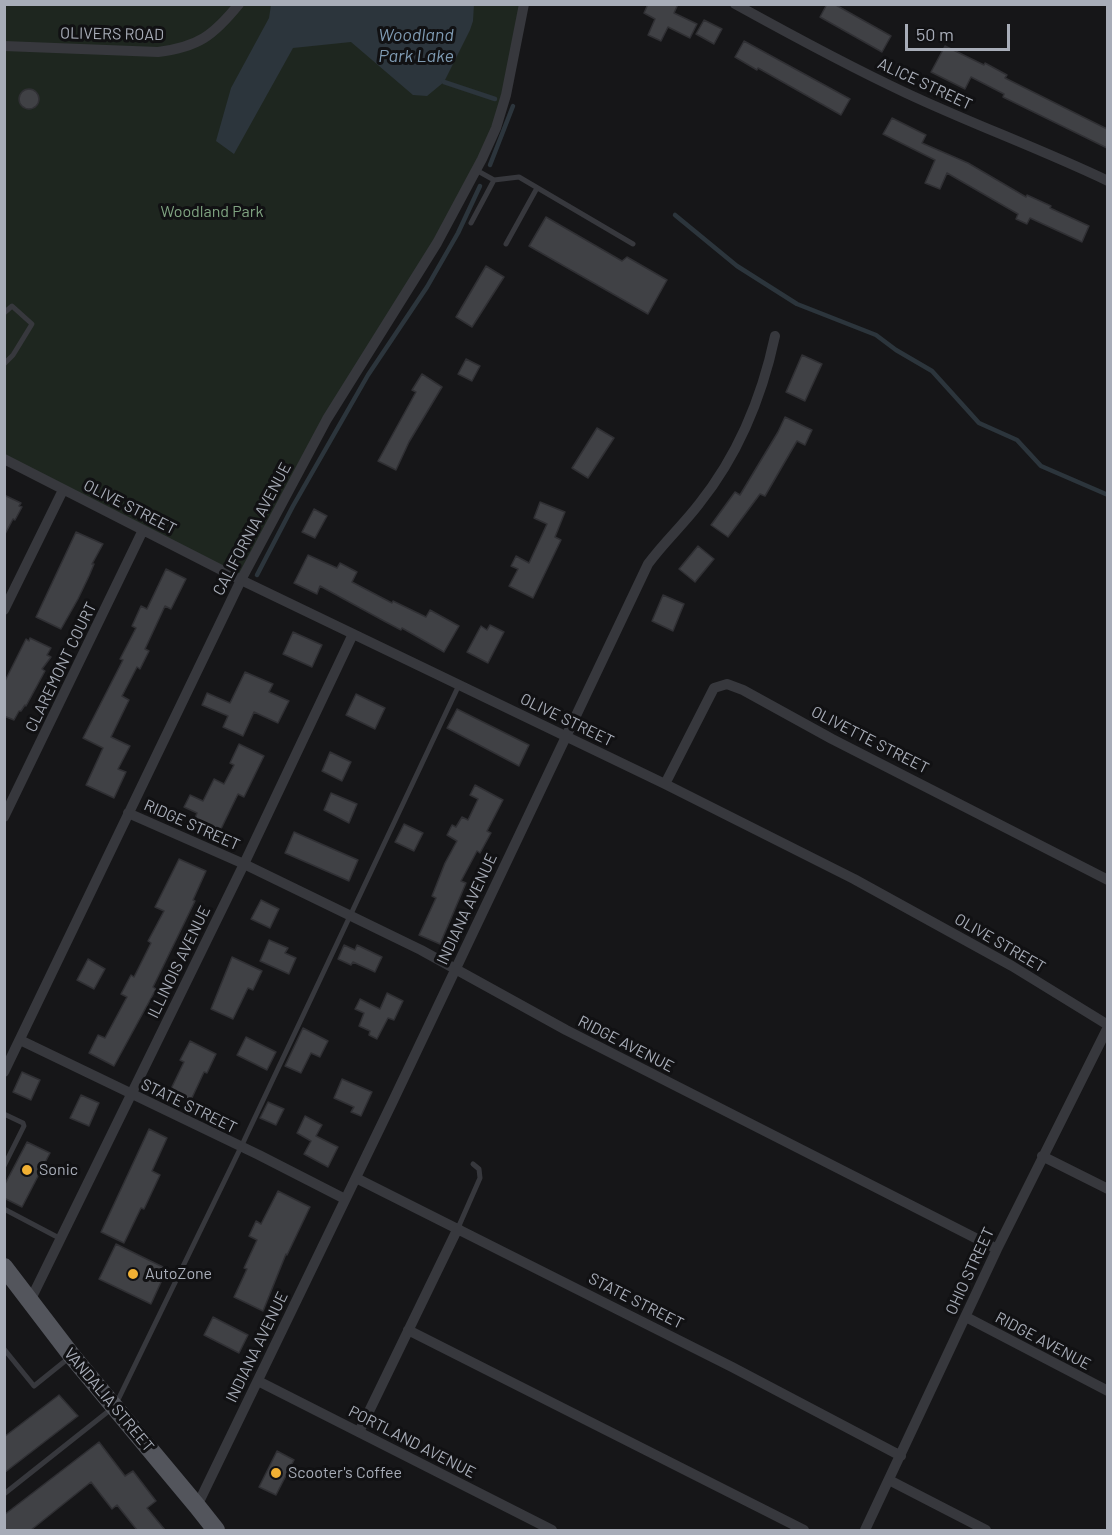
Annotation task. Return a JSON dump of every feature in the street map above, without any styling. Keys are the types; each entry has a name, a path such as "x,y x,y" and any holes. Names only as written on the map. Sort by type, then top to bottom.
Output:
{"main road":[{"name":"VANDALIA STREET","path":"4,1267 72,1356 216,1530"}],"street":[{"name":"OLIVERS ROAD","path":"4,46 158,52 179,49 200,42 213,32 239,4"},
{"name":"CALIFORNIA AVENUE","path":"4,1072 241,580 327,419 437,243 476,170 496,128 506,94 524,4"},
{"name":"ALICE STREET","path":"735,4 904,92 976,125 1057,157 1107,181"},
{"name":"INDIANA AVENUE","path":"197,1506 648,564 662,545 700,504 723,472 742,437 762,387 775,336"},
{"name":"OLIVE STREET","path":"4,459 241,580 665,784 936,923 1107,1026"},
{"path":"4,610 63,490"},
{"name":"CLAREMONT COURT","path":"4,817 143,530"},
{"name":"ILLINOIS AVENUE","path":"30,1301 132,1095 353,634"},
{"name":"OLIVETTE STREET","path":"665,784 714,688 727,684 743,690 831,739 1107,880"},
{"name":"RIDGE STREET","path":"128,813 243,864"},
{"name":"RIDGE AVENUE","path":"243,864 421,950 566,1030 997,1249"},
{"name":"OHIO STREET","path":"865,1530 997,1249 1107,1026"},
{"name":"STATE STREET","path":"20,1040 345,1200"},
{"path":"1042,1156 1107,1189"},
{"name":"STATE STREET","path":"356,1178 732,1366 901,1456"},
{"path":"359,1432 458,1228"},
{"name":"RIDGE AVENUE","path":"966,1317 1107,1391"},
{"path":"408,1330 804,1530"},
{"name":"PORTLAND AVENUE","path":"258,1381 552,1530"},
{"path":"889,1480 986,1530"}],"lane":[{"path":"476,170 494,180 519,177 633,244"},
{"path":"471,223 494,180"},
{"path":"506,243 537,188"},
{"path":"4,313 12,306 32,324 13,355 4,363"},
{"path":"4,1494 115,1406 241,1147 459,685"},
{"path":"4,1114 23,1123 24,1126 4,1166"},
{"path":"458,1228 480,1178 479,1169 473,1164"},
{"path":"4,1209 61,1239"},
{"path":"4,1349 34,1386 72,1356"}],"green space":[{"name":"Woodland Park","path":"4,5 524,5 501,110 453,214 349,383 241,580 5,458"}],"water":[{"name":"Woodland Park Lake","path":"474,4 470,30 444,82 427,96 413,95 351,42 293,48 234,154 216,141 231,88 269,18 271,5"}],"building":[{"path":"648,4 678,4 674,13 697,24 690,38 668,27 661,41 648,35 655,19 644,13"},
{"path":"827,4 834,4 891,36 882,52 820,17"},
{"path":"704,20 722,29 714,44 696,34"},
{"path":"744,41 850,99 841,115 735,57"},
{"path":"945,46 984,65 985,63 1007,75 1005,78 1107,129 1107,148 1003,97 1004,94 971,77 965,89 931,72"},
{"path":"25,89 33,89 39,95 39,103 33,109 25,109 19,103 19,95"},
{"path":"892,118 926,135 922,143 968,163 1026,197 1027,195 1051,206 1050,208 1089,226 1082,242 1030,218 1027,224 1016,219 1018,214 947,173 940,189 925,183 935,160 883,134"},
{"path":"546,217 622,261 627,257 667,280 648,314 529,246"},
{"path":"486,266 504,277 472,327 456,317"},
{"path":"802,355 822,364 805,401 786,392"},
{"path":"466,359 480,366 472,381 458,374"},
{"path":"422,374 442,387 409,442 396,470 378,461 416,392 412,390"},
{"path":"785,417 812,430 805,445 797,441 765,496 760,494 728,537 711,525 735,492 740,495"},
{"path":"597,428 614,438 588,478 572,468"},
{"path":"4,495 21,503 19,506 22,507 4,536"},
{"path":"540,502 565,512 555,537 561,540 533,598 509,586 518,569 511,566 516,556 529,563 547,524 534,518"},
{"path":"314,509 327,516 315,538 302,532"},
{"path":"76,532 103,544 78,599 61,629 36,617"},
{"path":"698,546 714,559 695,582 679,569"},
{"path":"308,555 337,568 340,563 357,572 352,582 392,603 393,601 426,617 430,610 459,626 444,652 320,586 317,594 294,583"},
{"path":"166,569 186,579 171,609 165,606 145,649 149,651 140,669 137,667 122,696 129,700 111,737 130,746 118,769 126,772 114,798 86,785 103,748 83,738 123,660 120,659 136,628 132,626 141,606 147,609"},
{"path":"663,595 684,604 673,631 652,621"},
{"path":"490,625 504,632 488,663 467,652 481,626 487,630"},
{"path":"293,632 322,645 312,667 283,654"},
{"path":"30,638 51,648 47,655 51,657 42,669 45,671 26,706 19,711 14,720 4,716 4,683 26,639 29,641"},
{"path":"245,672 273,684 269,692 289,701 278,723 254,712 243,736 223,727 228,716 202,705 207,693 230,703"},
{"path":"356,694 385,708 375,729 346,715"},
{"path":"457,709 529,745 519,766 447,728"},
{"path":"239,744 264,756 244,797 238,794 219,833 194,821 197,813 184,807 190,795 203,801 214,779 224,784 234,765 230,763"},
{"path":"330,752 351,762 342,781 322,771"},
{"path":"475,785 503,800 487,831 491,833 480,853 477,851 461,881 466,883 440,944 419,935 436,898 432,896 445,863 457,841 447,835 452,825 456,827 462,817 468,820 478,799 470,795"},
{"path":"331,793 357,804 349,823 324,810"},
{"path":"404,824 423,833 414,851 395,842"},
{"path":"294,832 358,860 349,881 285,853"},
{"path":"179,859 206,871 193,900 195,901 153,987 156,989 114,1066 89,1053 98,1035 105,1038 127,997 121,994 131,975 134,977 151,943 148,941 164,911 155,907"},
{"path":"261,900 279,909 270,928 251,919"},
{"path":"269,940 288,948 285,953 296,958 289,974 260,961"},
{"path":"344,945 355,950 357,945 382,957 375,972 353,962 351,965 338,959"},
{"path":"232,957 262,971 253,990 248,988 233,1019 211,1009"},
{"path":"88,959 105,969 94,989 77,980"},
{"path":"387,993 403,1001 394,1020 388,1018 377,1039 369,1035 370,1031 359,1026 364,1013 355,1009 360,999 380,1009"},
{"path":"303,1028 328,1041 320,1057 311,1053 301,1073 285,1066"},
{"path":"246,1037 276,1052 267,1070 237,1055"},
{"path":"190,1041 216,1054 207,1073 204,1072 190,1102 169,1093 184,1062 180,1060"},
{"path":"22,1072 40,1080 31,1100 13,1092"},
{"path":"342,1079 372,1092 361,1116 351,1112 354,1107 334,1098"},
{"path":"81,1095 99,1103 89,1126 70,1118"},
{"path":"268,1102 284,1109 276,1125 260,1118"},
{"path":"305,1116 322,1125 316,1136 338,1147 328,1167 304,1154 311,1141 297,1133"},
{"path":"149,1129 167,1138 152,1171 160,1175 124,1243 101,1232"},
{"name":"Sonic","path":"27,1142 50,1153 22,1207 4,1198 4,1186"},
{"path":"278,1191 310,1207 286,1254 263,1311 234,1297 257,1240 249,1236 256,1221 261,1224"},
{"name":"AutoZone","path":"116,1244 167,1269 151,1304 99,1279"},
{"path":"213,1317 248,1335 239,1353 204,1335"},
{"path":"59,1395 78,1416 4,1473 4,1437"},
{"path":"99,1442 125,1476 133,1471 156,1501 147,1508 165,1530 137,1530 117,1505 112,1509 91,1482 31,1530 4,1530 4,1515"},
{"name":"Scooter's Coffee","path":"277,1451 294,1460 276,1495 259,1487"}],"waterway":[{"path":"444,82 495,99"},
{"path":"490,165 513,106"},
{"path":"257,575 293,506 368,375 427,287 458,233 480,186"},
{"path":"675,215 737,266 797,304 876,335 896,350 932,371 979,423 1017,440 1041,466 1108,495"}],"place":[{"name":"Sonic","path":"27,1170"},
{"name":"AutoZone","path":"133,1274"},
{"name":"Scooter's Coffee","path":"276,1473"}]}
